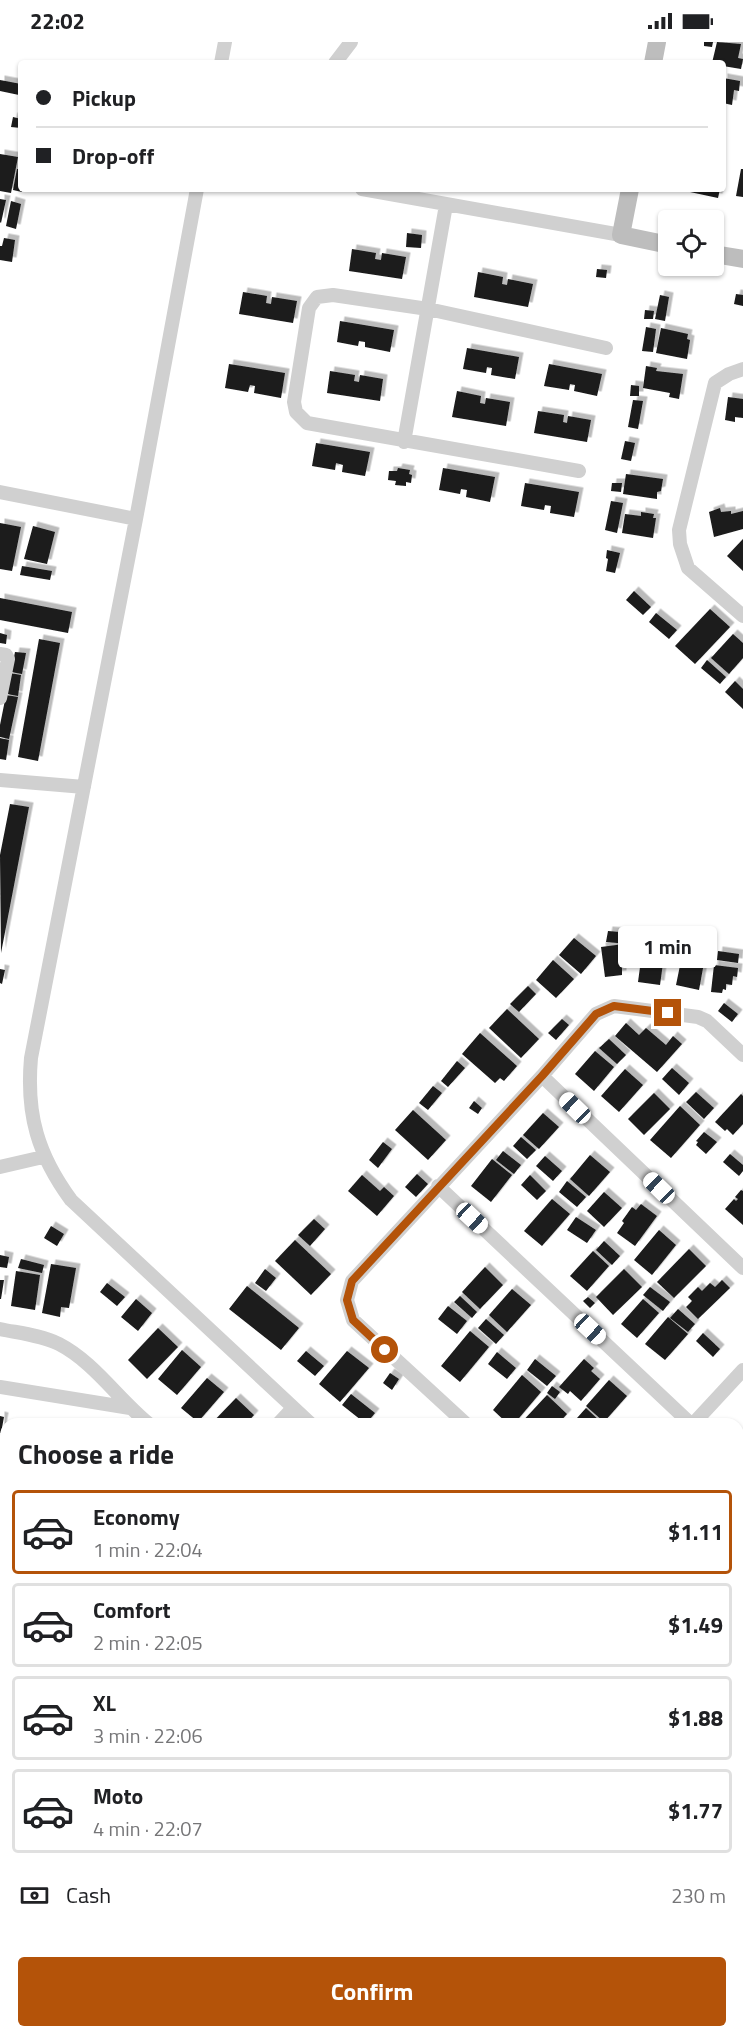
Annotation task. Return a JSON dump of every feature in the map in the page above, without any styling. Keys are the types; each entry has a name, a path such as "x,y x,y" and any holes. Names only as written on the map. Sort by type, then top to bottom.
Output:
{"street":[{"path":"222,60 225,42"},
{"path":"337,60 351,42"},
{"path":"654,60 657,42"},
{"path":"196,192 136,519 31,1058 29,1080 33,1123 44,1156 54,1176 71,1200 304,1418"},
{"path":"378,192 658,243"},
{"path":"621,236 629,192"},
{"path":"404,442 446,205"},
{"path":"724,256 743,259"},
{"path":"579,471 404,442 307,423 296,412 294,402 309,308 317,297 333,295 428,309 606,348"},
{"path":"743,369 715,383 679,530 682,555 688,568 743,616"},
{"path":"0,492 136,519"},
{"path":"0,654 6,655 8,659 0,698"},
{"path":"0,780 84,787"},
{"path":"459,1418 353,1320 347,1300 352,1281 542,1076 596,1014 614,1006 698,1017 707,1021 743,1055"},
{"path":"542,1076 743,1268"},
{"path":"0,1167 44,1156"},
{"path":"438,1186 686,1418"},
{"path":"0,1329 57,1343 81,1358 142,1418"},
{"path":"698,1418 743,1370"},
{"path":"0,1387 130,1408"},
{"path":"284,1418 293,1408"}],"building":[{"path":"704,42 713,42 712,47 704,46"},
{"path":"717,42 741,44 738,58 743,59 741,69 726,66 726,60 713,60"},
{"path":"726,79 740,81 739,91 734,90 732,105 726,104"},
{"path":"0,80 18,83 18,95 0,91"},
{"path":"13,117 18,118 18,128 11,127"},
{"path":"0,154 18,157 11,193 0,191"},
{"path":"17,169 18,169 18,191 13,190"},
{"path":"741,169 743,169 743,197 736,196"},
{"path":"690,192 719,192 718,198"},
{"path":"0,199 6,200 1,223 0,222"},
{"path":"11,201 21,204 16,229 6,226"},
{"path":"407,233 422,235 421,248 406,247"},
{"path":"4,238 15,240 12,262 0,260 0,246"},
{"path":"352,249 376,253 375,259 381,260 382,253 406,257 402,279 349,271"},
{"path":"597,269 607,270 606,278 596,277"},
{"path":"478,272 503,277 502,284 507,285 508,279 533,284 528,307 474,297"},
{"path":"243,292 267,296 266,303 271,304 272,297 297,301 293,323 239,314"},
{"path":"736,294 743,295 743,306 734,304"},
{"path":"660,295 669,297 665,321 655,319"},
{"path":"645,310 654,311 653,319 644,319"},
{"path":"340,321 394,330 390,352 365,347 365,342 359,341 358,346 337,342"},
{"path":"646,327 656,329 653,352 642,351"},
{"path":"661,328 688,334 687,339 690,340 687,359 656,353"},
{"path":"467,348 519,357 515,379 491,375 492,368 487,367 486,373 463,369"},
{"path":"229,364 285,373 281,398 254,393 255,386 250,385 248,392 225,388"},
{"path":"549,364 602,374 597,396 574,391 575,385 570,384 569,390 544,386"},
{"path":"646,366 657,368 656,371 683,374 679,399 669,397 670,393 643,388"},
{"path":"330,371 355,375 354,381 359,382 360,375 383,379 380,401 327,393"},
{"path":"631,385 639,386 639,396 630,396"},
{"path":"457,391 481,396 480,403 485,404 486,398 510,402 506,426 452,417"},
{"path":"728,397 743,399 743,418 735,417 735,422 725,420"},
{"path":"633,400 643,401 638,429 628,427"},
{"path":"538,411 564,415 563,422 567,423 568,416 591,420 587,442 534,433"},
{"path":"625,441 635,443 631,461 621,459"},
{"path":"316,443 370,452 365,476 342,472 343,465 336,463 335,470 312,466"},
{"path":"398,468 410,470 411,483 406,482 406,486 395,485 396,481 388,480 389,471 397,471"},
{"path":"443,468 495,477 490,502 466,497 467,490 461,489 460,494 439,490"},
{"path":"626,474 663,479 661,491 657,492 657,499 623,494"},
{"path":"525,483 579,492 574,517 550,513 551,506 545,505 544,510 521,506"},
{"path":"612,483 622,483 621,492 611,491"},
{"path":"611,501 623,503 617,533 605,530"},
{"path":"720,508 721,512 731,511 731,514 743,511 743,529 714,537 709,512"},
{"path":"641,512 654,514 653,518 656,518 653,538 622,533 625,514 641,516"},
{"path":"0,523 21,527 12,571 0,569"},
{"path":"33,526 55,532 47,564 24,559"},
{"path":"743,539 743,571 727,556"},
{"path":"607,550 620,553 615,573 606,571"},
{"path":"22,566 52,571 50,580 20,575"},
{"path":"634,591 651,607 643,615 626,600"},
{"path":"0,598 72,612 68,633 0,620"},
{"path":"710,609 730,627 695,664 675,646"},
{"path":"656,613 677,630 669,639 649,622"},
{"path":"0,633 7,635 6,644 0,643"},
{"path":"733,634 743,643 743,658 729,674 711,658"},
{"path":"39,639 60,643 38,761 18,757"},
{"path":"15,652 26,653 22,674 11,672"},
{"path":"707,660 726,677 720,684 701,668"},
{"path":"10,673 21,675 18,696 7,694"},
{"path":"735,681 743,689 743,709 725,692"},
{"path":"6,695 18,697 9,739 0,737"},
{"path":"0,738 9,740 6,760 0,759"},
{"path":"10,804 29,807 1,953 0,855"},
{"path":"608,931 631,933 629,944 606,942"},
{"path":"636,932 645,933 643,945 634,944"},
{"path":"574,938 596,956 581,974 559,955"},
{"path":"685,941 707,946 699,990 676,985"},
{"path":"624,944 626,966 622,966 622,975 605,977 601,947"},
{"path":"643,945 665,948 660,985 638,982"},
{"path":"718,951 739,954 738,963 717,960"},
{"path":"553,960 574,979 556,998 536,980"},
{"path":"714,965 738,968 737,977 733,976 732,985 726,984 726,990 723,989 722,993 711,992"},
{"path":"0,969 5,970 2,984 0,983"},
{"path":"528,986 536,994 519,1012 510,1004"},
{"path":"724,1003 738,1014 732,1022 718,1011"},
{"path":"507,1009 539,1039 521,1058 489,1028"},
{"path":"562,1019 569,1025 556,1040 548,1033"},
{"path":"626,1023 639,1035 646,1028 666,1045 673,1036 682,1044 657,1072 615,1036"},
{"path":"480,1033 517,1066 504,1081 500,1078 495,1083 462,1054"},
{"path":"609,1039 626,1055 617,1064 599,1048"},
{"path":"595,1051 614,1067 594,1091 575,1074"},
{"path":"457,1061 465,1068 448,1087 441,1081"},
{"path":"672,1068 689,1083 679,1095 662,1079"},
{"path":"625,1069 643,1085 619,1112 601,1096"},
{"path":"433,1086 442,1093 428,1110 419,1103"},
{"path":"696,1092 714,1108 704,1119 686,1102"},
{"path":"654,1093 670,1109 644,1135 628,1119"},
{"path":"741,1094 743,1096 743,1124 733,1135 715,1122"},
{"path":"474,1101 482,1108 478,1114 469,1108"},
{"path":"680,1106 700,1125 671,1158 650,1140"},
{"path":"413,1110 446,1140 428,1160 395,1130"},
{"path":"543,1113 559,1127 539,1149 523,1135"},
{"path":"704,1132 717,1142 706,1154 696,1145 698,1142 696,1141"},
{"path":"521,1137 536,1150 527,1159 513,1146"},
{"path":"383,1142 392,1149 378,1168 369,1160"},
{"path":"503,1151 521,1165 514,1174 496,1160"},
{"path":"730,1154 743,1165 743,1171 739,1176 723,1162"},
{"path":"590,1155 610,1172 589,1196 570,1179"},
{"path":"545,1156 562,1171 553,1181 536,1166"},
{"path":"492,1159 512,1175 491,1202 471,1186"},
{"path":"417,1174 428,1184 416,1197 405,1187"},
{"path":"362,1175 380,1191 384,1187 394,1196 377,1216 348,1191"},
{"path":"530,1175 546,1191 537,1200 521,1185"},
{"path":"567,1181 586,1197 577,1207 559,1192"},
{"path":"741,1190 743,1191 743,1225 725,1209 734,1199 736,1201 738,1199 735,1197"},
{"path":"604,1192 622,1208 604,1227 587,1211"},
{"path":"552,1199 570,1214 542,1246 524,1231"},
{"path":"641,1204 657,1216 635,1246 617,1233 632,1207 636,1210"},
{"path":"576,1217 596,1230 587,1243 567,1230"},
{"path":"314,1219 325,1229 310,1246 298,1235"},
{"path":"51,1226 64,1234 57,1246 44,1238"},
{"path":"659,1230 676,1245 652,1275 634,1260"},
{"path":"295,1240 331,1274 311,1295 275,1261"},
{"path":"604,1241 620,1256 612,1265 596,1250"},
{"path":"689,1249 706,1266 674,1298 657,1282"},
{"path":"593,1251 609,1266 587,1291 570,1276"},
{"path":"0,1255 9,1257 7,1268 0,1267"},
{"path":"21,1259 44,1265 42,1273 18,1268"},
{"path":"51,1264 76,1268 69,1308 61,1307 60,1317 42,1313"},
{"path":"485,1267 503,1285 480,1309 462,1292"},
{"path":"265,1269 276,1278 266,1291 255,1283"},
{"path":"624,1269 642,1287 613,1315 596,1297"},
{"path":"16,1271 40,1275 35,1310 11,1306"},
{"path":"0,1280 4,1280 1,1299 0,1299"},
{"path":"722,1280 730,1288 698,1319 686,1307 692,1301 688,1297 698,1287 702,1291 710,1283 715,1287"},
{"path":"107,1283 125,1297 117,1306 100,1292"},
{"path":"247,1286 299,1328 281,1350 229,1309"},
{"path":"650,1287 670,1302 663,1311 643,1295"},
{"path":"512,1289 531,1305 507,1332 489,1315"},
{"path":"460,1296 477,1312 472,1318 454,1302"},
{"path":"588,1297 595,1303 590,1308 583,1301"},
{"path":"136,1299 152,1313 138,1331 121,1317"},
{"path":"643,1299 659,1313 637,1338 621,1324"},
{"path":"448,1306 467,1321 457,1334 438,1319"},
{"path":"678,1309 695,1324 688,1332 670,1318"},
{"path":"668,1317 688,1334 665,1360 645,1344"},
{"path":"486,1319 504,1335 496,1344 478,1328"},
{"path":"158,1328 178,1347 147,1379 128,1360"},
{"path":"470,1331 489,1347 460,1382 441,1366"},
{"path":"703,1333 720,1349 713,1357 696,1341"},
{"path":"182,1350 201,1367 177,1395 158,1379"},
{"path":"306,1351 324,1366 315,1376 297,1361"},
{"path":"347,1351 369,1368 340,1402 319,1384"},
{"path":"497,1352 516,1368 507,1379 488,1364"},
{"path":"535,1359 556,1376 547,1386 527,1370"},
{"path":"584,1359 594,1368 591,1371 600,1379 581,1401 570,1391 568,1394 559,1387"},
{"path":"390,1373 399,1379 392,1390 383,1383"},
{"path":"522,1375 541,1392 519,1418 502,1418 493,1410"},
{"path":"207,1378 224,1392 201,1418 193,1418 181,1408"},
{"path":"609,1380 627,1396 608,1418 600,1418 586,1406"},
{"path":"552,1386 560,1392 555,1399 547,1393"},
{"path":"351,1394 375,1413 371,1418 358,1418 342,1405"},
{"path":"547,1395 567,1414 563,1418 526,1418"},
{"path":"236,1398 254,1415 251,1418 217,1418"},
{"path":"586,1408 597,1418 577,1418"}],"route":[{"path":"385,1350 353,1320 347,1300 352,1281 542,1076 596,1014 614,1006 668,1013"}]}
